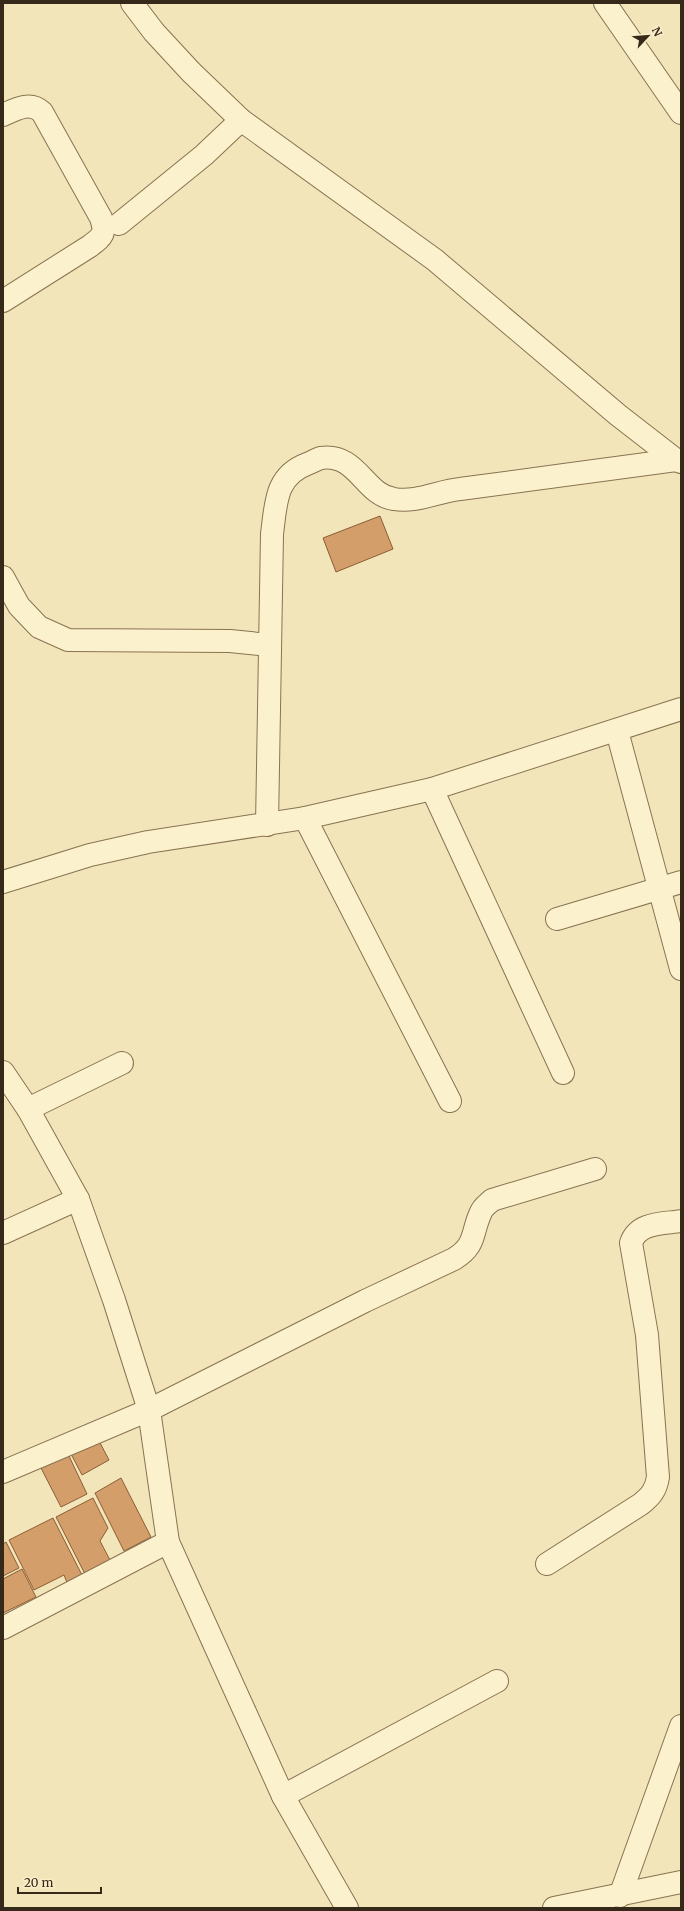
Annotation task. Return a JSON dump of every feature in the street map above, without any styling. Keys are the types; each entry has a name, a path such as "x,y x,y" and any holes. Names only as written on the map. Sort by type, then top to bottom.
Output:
{"street":[{"path":"132,3 154,32 191,72 241,120 434,260 618,415 678,461"},
{"path":"605,3 681,113"},
{"path":"3,115 28,106 37,107 42,112 101,218 104,228 101,237 90,246 3,301"},
{"path":"119,224 204,155 241,120"},
{"path":"267,825 272,534 278,494 289,474 298,467 321,458 336,458 349,464 380,494 394,499 407,500 457,489 678,461"},
{"path":"3,577 19,606 39,627 68,640 230,641 269,645"},
{"path":"3,882 90,855 148,842 305,818 432,789 617,731 681,709"},
{"path":"617,731 681,969"},
{"path":"432,789 563,1073"},
{"path":"305,818 450,1101"},
{"path":"557,918 681,882"},
{"path":"28,1109 122,1063"},
{"path":"3,1072 28,1109 78,1199 114,1300 149,1410 168,1542 283,1796 347,1908"},
{"path":"3,1472 149,1410 366,1301 454,1260 464,1253 472,1244 481,1210 492,1200 595,1169"},
{"path":"3,1233 78,1199"},
{"path":"547,1564 640,1504 652,1495 657,1486 658,1469 647,1335 631,1242 637,1231 644,1227 681,1221"},
{"path":"3,1628 168,1542"},
{"path":"283,1796 497,1681"},
{"path":"620,1896 681,1726"},
{"path":"554,1908 620,1896 681,1882"}],"building":[{"path":"380,516 393,549 336,572 323,538"},
{"path":"98,1439 109,1460 82,1475 71,1454"},
{"path":"68,1454 87,1494 61,1507 41,1468"},
{"path":"121,1478 151,1537 124,1551 95,1493"},
{"path":"93,1498 108,1528 100,1541 111,1562 85,1574 56,1517"},
{"path":"53,1518 83,1577 68,1585 64,1575 34,1590 9,1540"},
{"path":"6,1542 19,1568 3,1576 3,1544"},
{"path":"22,1569 36,1597 3,1613 3,1579"}]}
